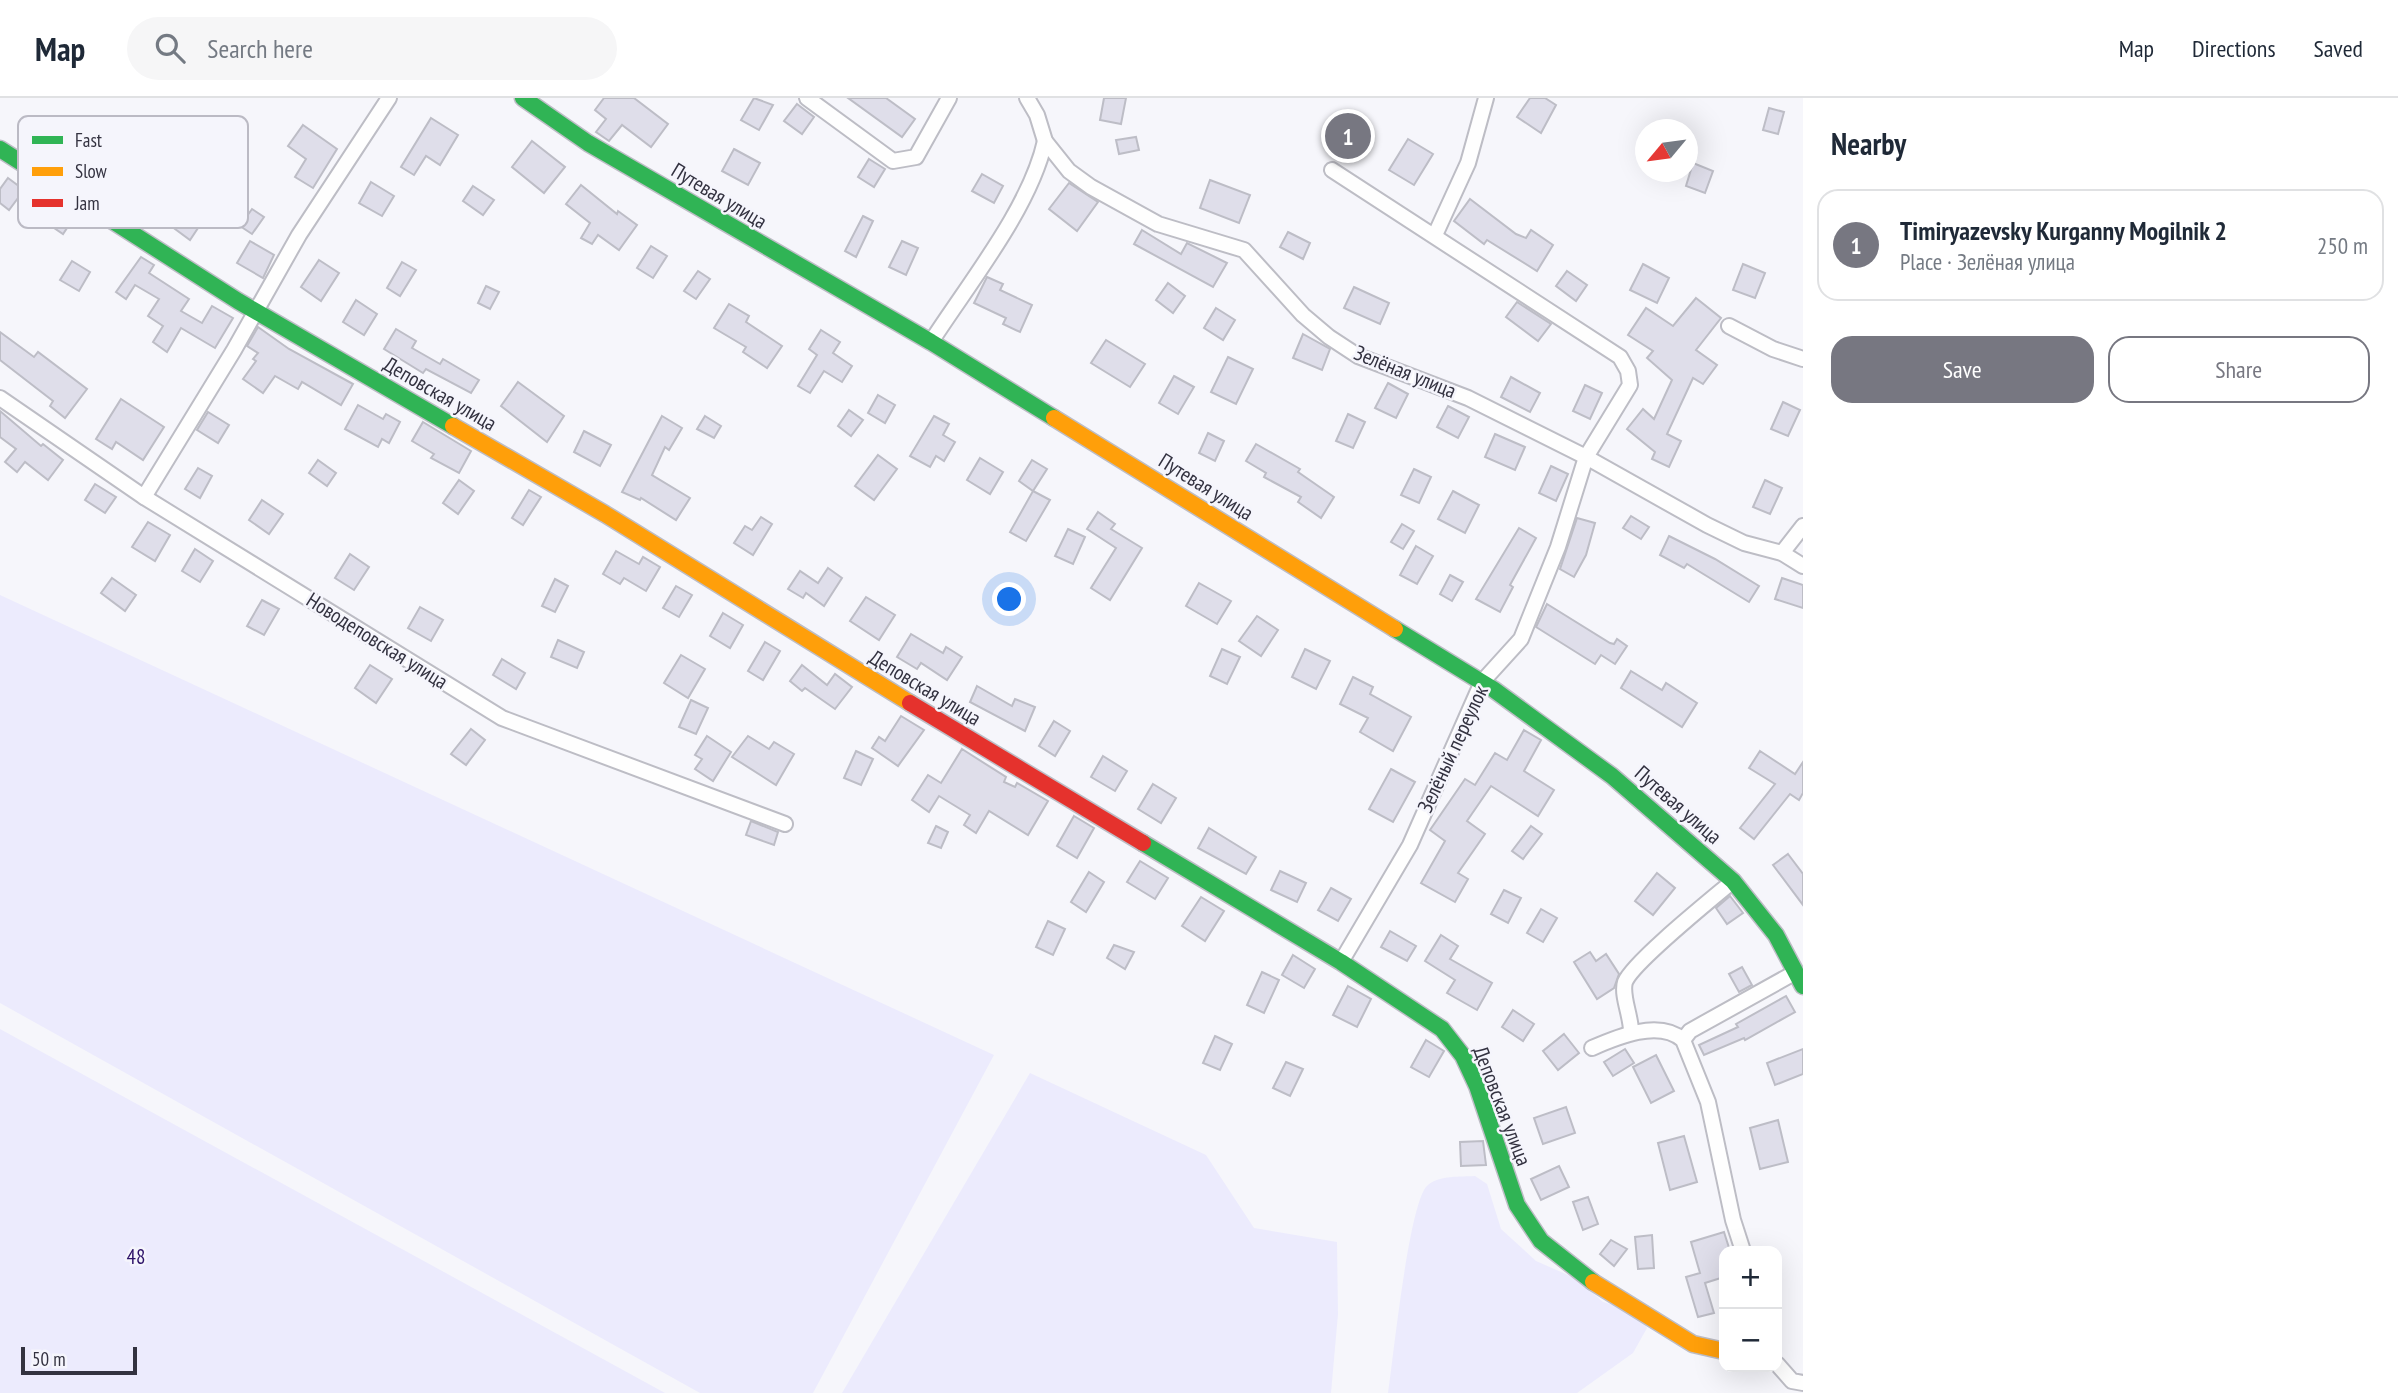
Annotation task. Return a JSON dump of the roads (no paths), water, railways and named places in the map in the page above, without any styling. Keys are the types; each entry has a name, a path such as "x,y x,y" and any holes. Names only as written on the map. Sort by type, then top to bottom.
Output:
{"street":[{"path":"144,496 256,312 299,235 389,98"},
{"name":"Путевая улица","path":"523,98 588,143 931,342 1482,682 1612,776 1733,881 1770,925 1800,979"},
{"path":"807,98 893,161 903,162 916,157 949,98"},
{"name":"Зелёная улица","path":"1027,98 1037,115 1045,141 1069,171 1091,187 1158,224 1244,250 1303,314 1328,337 1358,356 1468,398 1586,457 1732,537 1782,553 1803,566"},
{"path":"1332,170 1435,235 1468,163 1486,98"},
{"path":"931,342 1021,201 1036,173 1045,141"},
{"name":"Деповская улица","path":"0,149 18,160"},
{"name":"Деповская улица","path":"124,228 256,312 606,514 851,668 1340,962 1442,1028 1453,1040 1477,1086 1517,1205 1541,1241 1586,1277 1671,1332 1693,1344 1719,1351"},
{"name":"Зелёный переулок","path":"1340,962 1410,845 1482,682 1521,639 1558,547 1586,457 1630,385 1628,371 1620,357 1435,235"},
{"path":"1729,326 1773,349 1803,359"},
{"name":"Новодеповская улица","path":"0,398 144,496 502,718 785,824"},
{"path":"1782,553 1803,526"},
{"path":"1631,1031 1624,988 1628,977 1666,938 1733,881"},
{"path":"1684,1040 1690,1031 1800,979"},
{"path":"1592,1048 1631,1031 1669,1033 1684,1040 1708,1102 1733,1220 1741,1246"},
{"path":"1782,1370 1792,1381 1803,1383"}],"place":[{"name":"Timiryazevsky Kurganny Mogilnik 2","path":"1348,136"}],"park label":[{"name":"48","path":"136,1257"}]}
